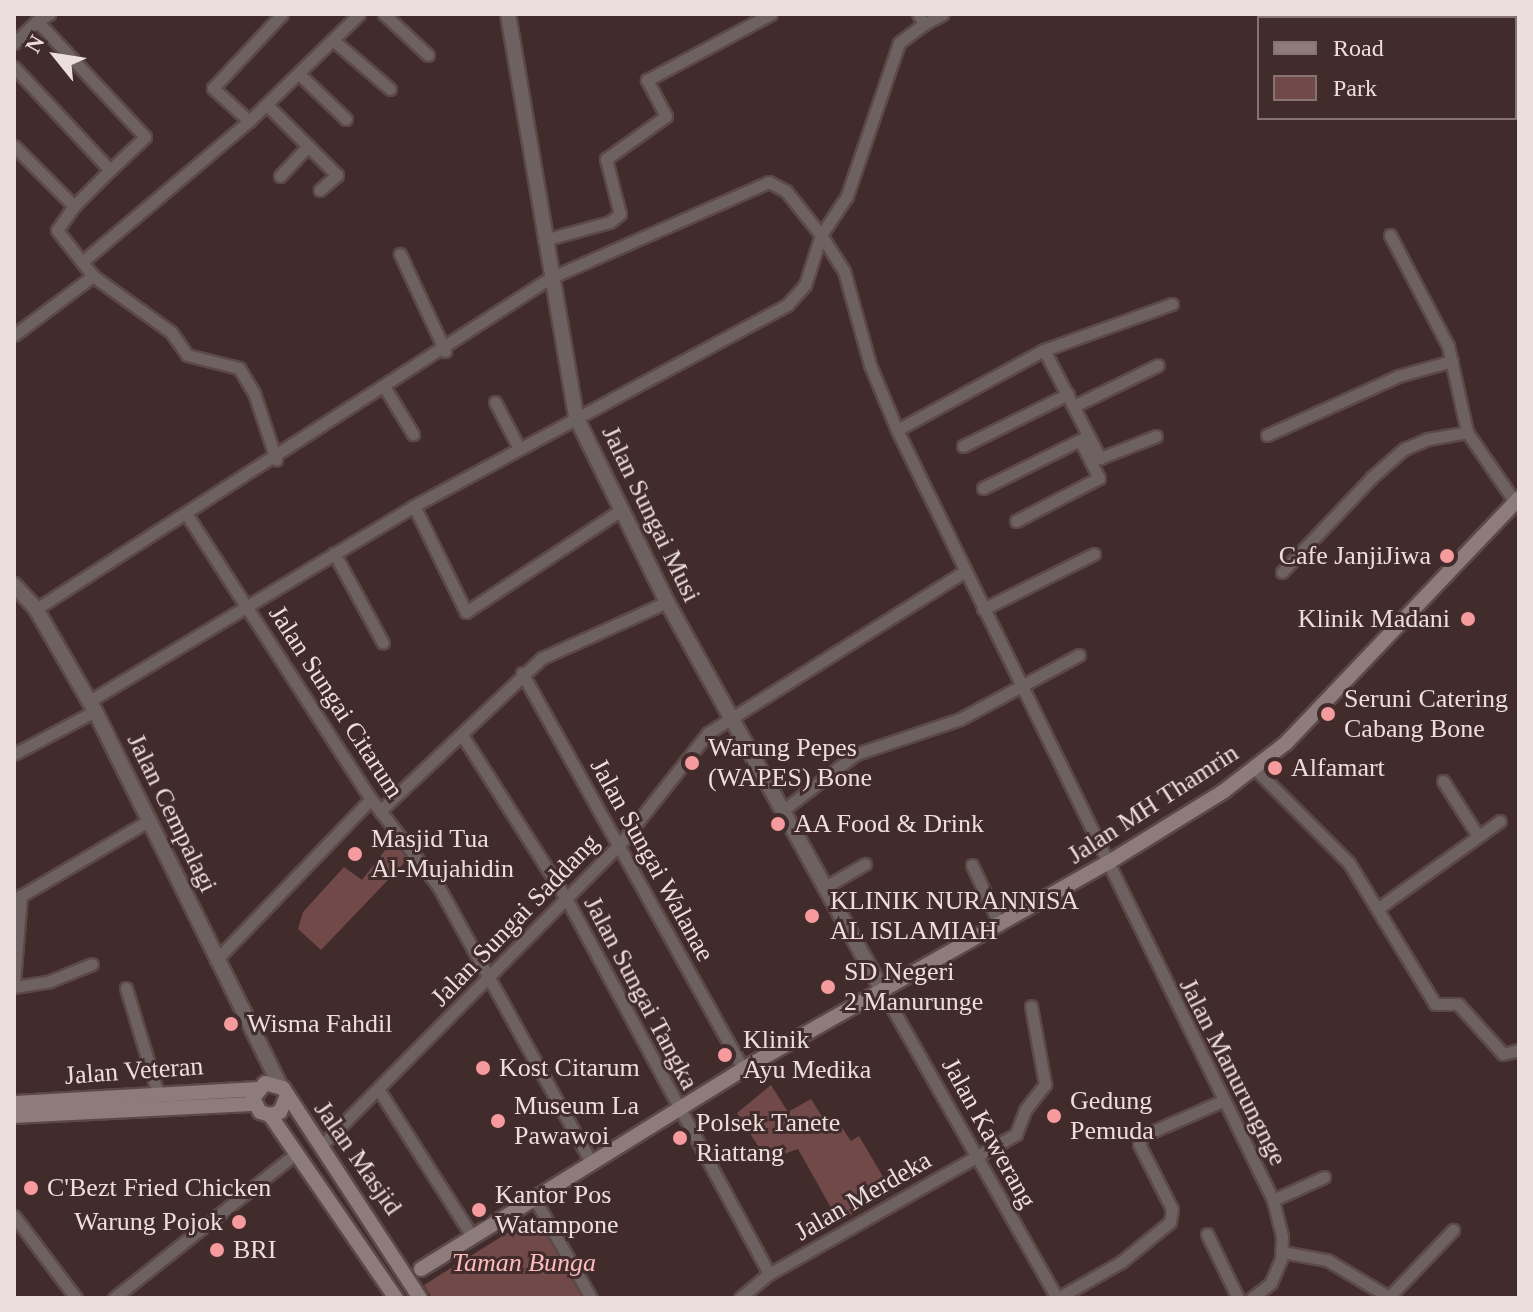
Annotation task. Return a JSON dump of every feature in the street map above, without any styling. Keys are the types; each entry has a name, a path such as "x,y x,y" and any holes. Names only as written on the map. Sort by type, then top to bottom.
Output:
{"main road":[{"name":"Jalan MH Thamrin","path":"421,1269 743,1069 1106,864 1255,769 1286,743 1517,500"},
{"name":"Jalan Veteran","path":"14,1116 223,1096 268,1088"},
{"path":"268,1088 280,1112 270,1115 268,1088"},
{"name":"Jalan Masjid","path":"268,1088 321,1146 389,1245 413,1295"},
{"name":"Jalan Veteran","path":"14,1103 158,1094 223,1096"},
{"name":"Jalan Masjid","path":"270,1115 396,1298"},
{"path":"382,1275 399,1262 421,1269 413,1295"}],"street":[{"path":"14,42 49,14"},
{"path":"249,121 213,88 282,14"},
{"path":"82,262 267,105 359,14"},
{"path":"384,14 428,55"},
{"name":"Jalan Sungai Musi","path":"508,14 550,278 576,417 667,602 882,990"},
{"path":"544,240 617,219 621,206 606,159 666,116 647,80 771,14"},
{"path":"14,754 414,506 796,298 821,235 847,196 894,51 921,19 943,14"},
{"path":"37,21 145,137 74,206 57,230 93,276 171,332 187,355 239,368 254,393 276,459"},
{"path":"333,40 390,89"},
{"path":"14,67 110,170"},
{"path":"299,74 346,119"},
{"path":"267,105 337,175 320,190"},
{"path":"14,146 74,206"},
{"path":"280,176 308,146"},
{"name":"Jalan Manurungnge","path":"550,278 769,182 786,191 821,235 844,271 870,365 897,430 1106,864 1273,1200 1282,1252"},
{"path":"1390,235 1434,314 1452,361 1467,432 1517,500"},
{"path":"400,254 445,351"},
{"path":"14,335 93,276"},
{"path":"36,609 445,351 550,278"},
{"path":"897,430 1044,350 1172,304"},
{"path":"1016,521 1099,478 1074,406 1044,350"},
{"path":"1267,435 1398,376 1452,361"},
{"path":"1074,406 1158,365"},
{"path":"385,388 413,434"},
{"path":"963,446 1068,394"},
{"path":"495,402 519,448"},
{"path":"1282,572 1404,449 1467,432"},
{"path":"1084,438 1102,459 1156,436"},
{"path":"983,488 1084,438"},
{"path":"414,506 466,612 622,509"},
{"name":"Jalan Sungai Citarum","path":"187,515 371,799 438,886 492,977 591,1162"},
{"path":"334,553 383,643"},
{"path":"983,609 1094,554"},
{"name":"Jalan Sungai Saddang","path":"321,1146 380,1092 620,844 708,733 730,716 964,572"},
{"name":"Jalan Cempalagi","path":"14,585 36,609 92,706 150,820 216,960 268,1088"},
{"path":"380,811 462,735 522,673 574,641 667,602"},
{"path":"782,811 856,754 960,719 1079,655"},
{"name":"Jalan Sungai Walanae","path":"522,673 743,1069"},
{"name":"Jalan Sungai Tangka","path":"462,735 566,898 769,1274"},
{"path":"1255,769 1343,855 1435,1004 1460,1004 1503,1054 1519,1050"},
{"path":"1443,781 1478,836"},
{"path":"216,960 371,799"},
{"path":"92,964 50,981 14,984 18,897 150,820"},
{"path":"1377,909 1500,821"},
{"path":"825,887 865,864"},
{"path":"972,865 1000,925"},
{"path":"126,988 158,1094"},
{"name":"Jalan Kawerang","path":"882,990 1057,1298"},
{"name":"Jalan Merdeka","path":"740,1298 769,1274 1016,1134 1025,1110 1045,1084 1031,1006"},
{"path":"380,1092 472,1236"},
{"path":"1057,1298 1121,1262 1170,1222 1172,1209 1139,1144 1140,1137 1222,1101"},
{"path":"114,1298 296,1153"},
{"path":"1273,1200 1324,1177"},
{"path":"534,1198 591,1298"},
{"path":"14,1216 76,1298"},
{"path":"1252,1298 1271,1283 1282,1252 1327,1260 1388,1297 1453,1230"},
{"path":"1207,1234 1238,1298"},
{"path":"382,1275 386,1298"}],"green space":[{"path":"393,840 408,859 321,950 298,929 303,912 344,867 362,880"},
{"path":"771,1085 788,1112 811,1099 830,1129 839,1123 851,1141 859,1136 892,1192 839,1222 798,1149 767,1160 737,1113"},
{"name":"Taman Bunga","path":"536,1215 586,1298 432,1298 424,1285"}],"place":[{"name":"Cafe JanjiJiwa","path":"1447,556"},
{"name":"Klinik Madani","path":"1468,619"},
{"name":"Seruni Catering Cabang Bone","path":"1328,714"},
{"name":"Warung Pepes (WAPES) Bone","path":"692,763"},
{"name":"Alfamart","path":"1275,768"},
{"name":"AA Food & Drink","path":"778,824"},
{"name":"Masjid Tua Al-Mujahidin","path":"355,854"},
{"name":"KLINIK NURANNISA AL ISLAMIAH","path":"812,916"},
{"name":"SD Negeri 2 Manurunge","path":"828,987"},
{"name":"Wisma Fahdil","path":"231,1024"},
{"name":"Klinik Ayu Medika","path":"725,1055"},
{"name":"Kost Citarum","path":"483,1068"},
{"name":"Gedung Pemuda","path":"1054,1116"},
{"name":"Museum La Pawawoi","path":"498,1121"},
{"name":"Polsek Tanete Riattang","path":"680,1138"},
{"name":"C'Bezt Fried Chicken","path":"31,1188"},
{"name":"Kantor Pos Watampone","path":"479,1210"},
{"name":"Warung Pojok","path":"239,1222"},
{"name":"BRI","path":"217,1250"}]}
